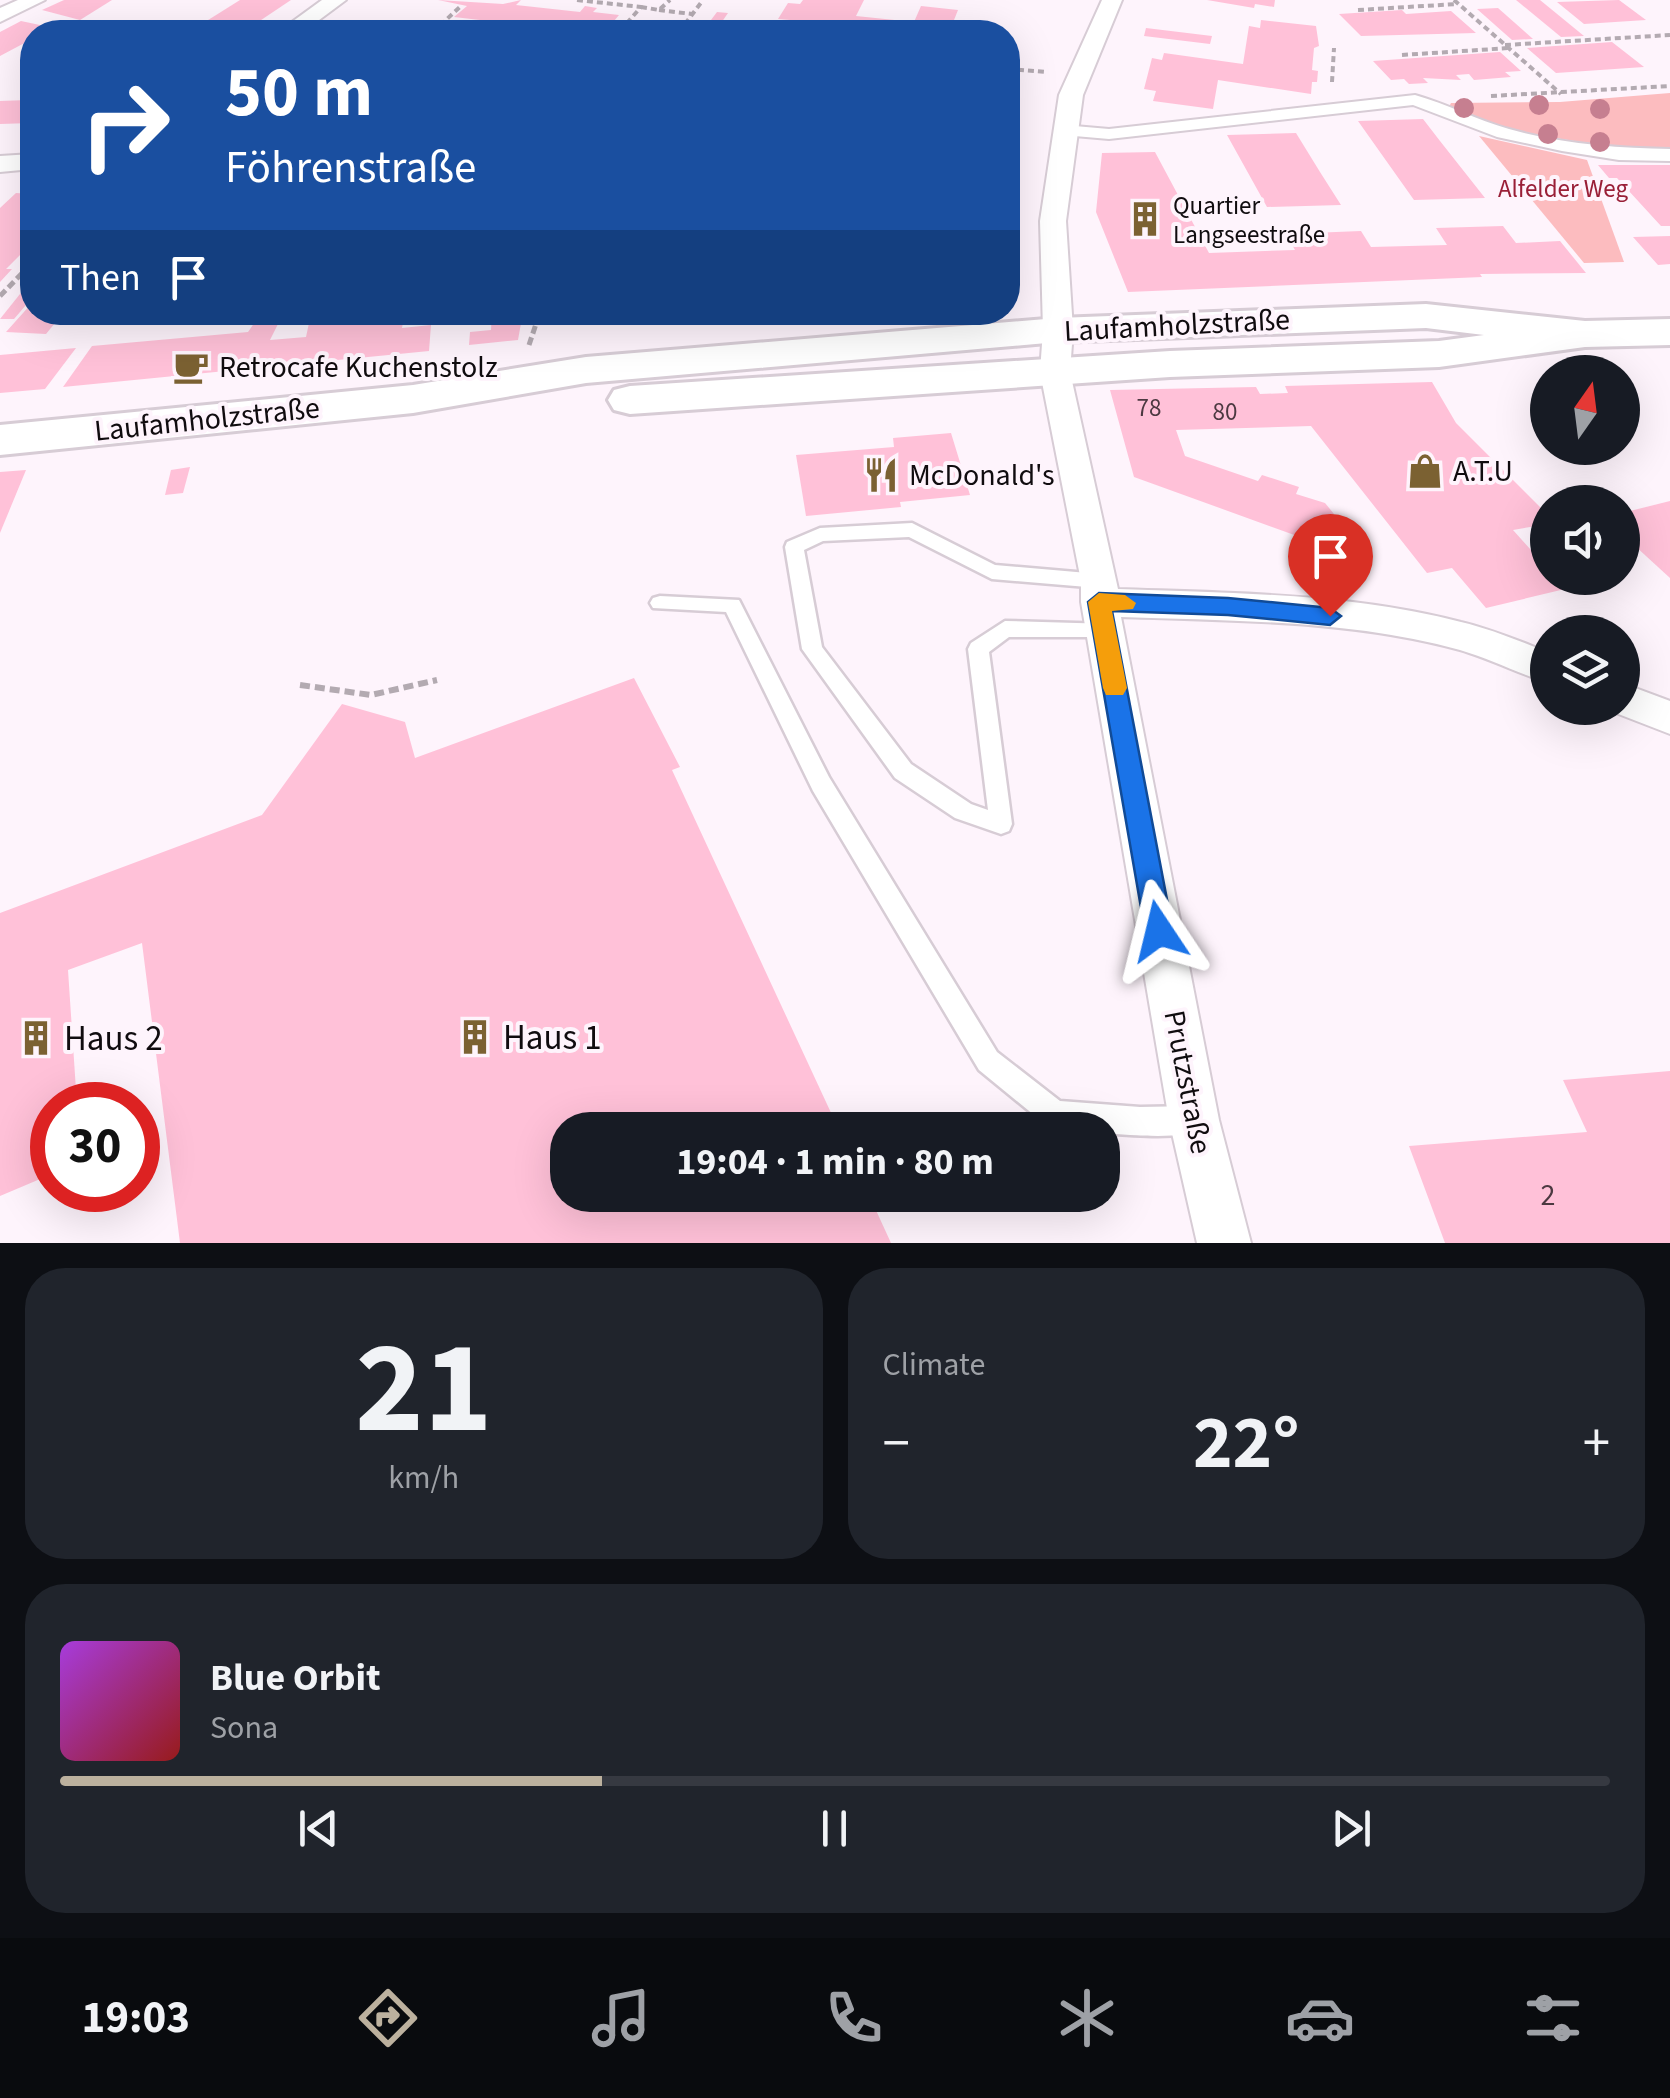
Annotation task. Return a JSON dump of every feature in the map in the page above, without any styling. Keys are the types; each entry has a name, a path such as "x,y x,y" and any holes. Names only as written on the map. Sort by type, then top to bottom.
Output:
{"main road":[{"name":"Laufamholzstraße","path":"0,440 413,399 595,402 1056,351 1439,354 1585,334 1670,332"}],"street":[{"path":"0,16 35,0"},
{"path":"306,20 336,0"},
{"name":"Prutzstraße","path":"1112,0 1071,96 1063,130 1053,222 1056,351 1194,1120 1224,1243"},
{"path":"1063,130 1109,134 1415,100 1503,133 1562,146 1619,154 1670,155"},
{"path":"1101,604 1228,607 1364,620 1461,636 1530,661"},
{"path":"1640,706 1670,718"}],"lane":[{"path":"912,530 992,572 1101,604 1005,629 978,648 1001,824 962,811 903,771 812,649 794,548 820,534 912,530"},
{"path":"660,603 732,605 821,784 988,1061 1054,1114 1140,1121 1194,1120"}],"path":[{"path":"577,0 693,14"},
{"path":"659,10 670,0"},
{"path":"688,20 704,0"},
{"path":"446,20 465,2"},
{"path":"1358,10 1456,2 1562,95"},
{"path":"630,20 641,7"},
{"path":"1402,55 1670,35"},
{"path":"1415,100 1562,95 1670,86"},
{"path":"0,296 20,275"},
{"path":"529,346 536,325"},
{"path":"300,685 371,694 437,680"}],"green space":[{"path":"1670,93 1670,151 1557,138 1503,127 1448,109 1451,103 1560,102"},
{"name":"Alfelder Weg","path":"1479,136 1587,160 1624,262 1584,263"}],"building":[{"path":"64,0 112,0 80,20 42,10"},
{"path":"240,0 291,0 261,20 208,20"},
{"path":"438,0 503,4 521,0 516,5 580,12 585,6 597,8 593,12 619,15 615,20 454,17 467,6"},
{"path":"803,0 864,0 856,16 895,20 778,19 788,3 800,4"},
{"path":"1207,0 1275,0 1274,7 1255,4 1254,8"},
{"path":"1516,0 1540,0 1584,36 1561,37"},
{"path":"1619,0 1646,20 1584,24 1557,2"},
{"path":"921,6 958,10 954,20 915,20"},
{"path":"1498,8 1533,39 1512,40 1477,9"},
{"path":"1402,10 1406,14 1451,11 1476,33 1361,36 1339,14"},
{"path":"717,12 728,13 723,20 711,20"},
{"path":"1261,20 1316,26 1319,46 1314,48 1312,70 1318,71 1311,94 1218,80 1213,109 1153,101 1156,91 1144,89 1152,58 1162,60 1164,53 1243,64 1249,26 1260,28"},
{"path":"20,22 20,45 0,56 0,32"},
{"path":"1146,28 1212,36 1210,44 1144,36"},
{"path":"1612,42 1644,67 1556,73 1527,48"},
{"path":"1500,52 1521,71 1505,72 1511,77 1474,80 1469,74 1456,75 1461,80 1423,78 1428,83 1409,84 1404,79 1391,80 1373,61"},
{"path":"20,100 20,123 0,124 0,101"},
{"path":"1423,119 1485,198 1414,200 1358,121"},
{"path":"1296,133 1341,205 1267,207 1227,135"},
{"name":"Quartier Langseestraße","path":"1155,152 1209,253 1295,250 1286,234 1361,231 1371,247 1447,245 1436,228 1503,226 1516,243 1560,241 1586,273 1480,274 1482,277 1128,292 1096,212 1102,153"},
{"path":"1598,165 1670,165 1670,226 1661,226 1617,178 1609,178"},
{"path":"20,193 20,255 0,282 0,208"},
{"path":"1670,236 1670,264 1658,265 1633,237"},
{"path":"20,294 20,312 14,319 0,319"},
{"path":"20,316 20,325 53,325 46,334 6,332"},
{"path":"253,325 278,325 270,340 306,337 309,325 431,325 429,351 63,387 92,346 248,332"},
{"path":"491,325 521,325 518,340 469,345 470,332 491,330"},
{"path":"76,348 45,389 0,393 0,355"},
{"name":"A.T.U","path":"1432,382 1456,423 1530,497 1530,527 1513,530 1530,549 1530,595 1540,595 1486,608 1452,568 1427,573 1311,426 1176,430 1185,456 1258,481 1262,475 1299,487 1296,494 1325,503 1334,514 1322,545 1134,477 1110,390 1256,387 1260,394 1288,393 1285,386"},
{"name":"McDonald's","path":"951,433 970,495 900,502 901,507 806,516 796,455 894,447 893,438"},
{"path":"190,467 183,493 165,495 171,470"},
{"path":"26,470 0,533 0,472"},
{"path":"1670,501 1670,578 1640,550 1640,508"},
{"name":"Haus 1","path":"634,678 680,767 672,770 831,1112 550,1112 550,1212 877,1212 891,1243 180,1243 142,943 68,970 75,1082 30,1082 30,1183 0,1196 0,913 262,815 342,704 405,722 415,758"},
{"path":"1670,1071 1670,1243 1445,1243 1409,1146 1587,1132 1563,1080"}],"slow traffic":[{"path":"1115,688 1099,602 1125,603"}],"place":[{"name":"Quartier Langseestraße","path":"1145,219"},
{"name":"Retrocafe Kuchenstolz","path":"191,367"},
{"name":"A.T.U","path":"1425,471"},
{"name":"McDonald's","path":"881,475"},
{"name":"Haus 1","path":"475,1037"},
{"name":"Haus 2","path":"36,1038"}],"route":[{"path":"1159,931 1099,602 1330,616"}]}
